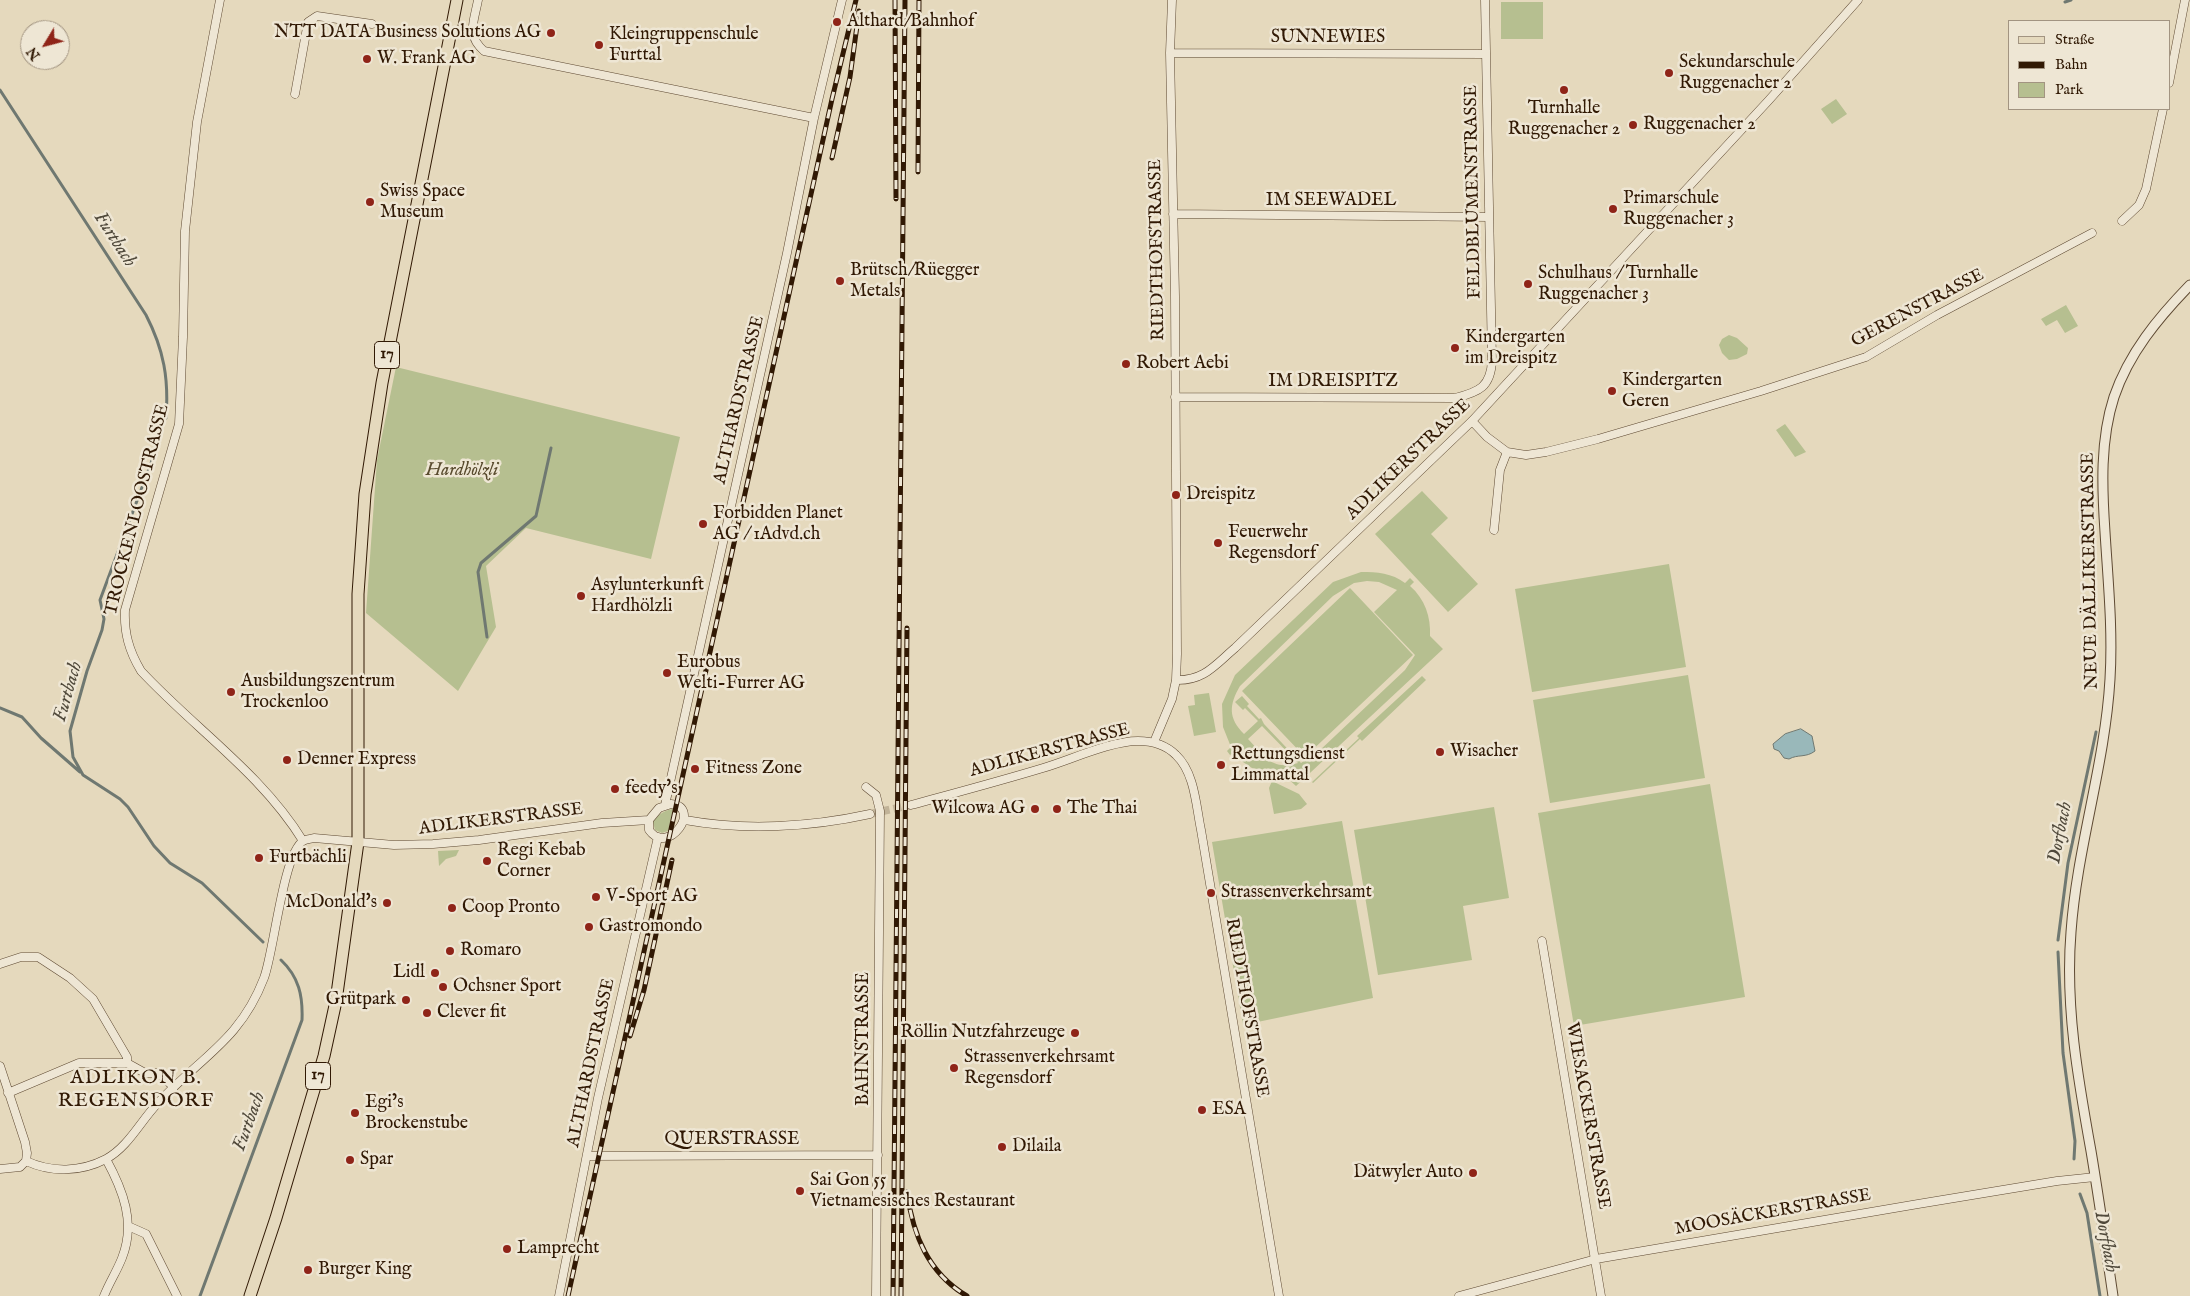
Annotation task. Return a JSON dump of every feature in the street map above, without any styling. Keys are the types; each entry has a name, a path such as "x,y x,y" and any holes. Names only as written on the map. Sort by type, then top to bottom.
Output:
{"main road":[{"name":"17","path":"250,1296 276,1218 324,1056 336,1001 358,842 358,604 365,494 382,383 457,0"}],"street":[{"name":"TROCKENLOOSTRASSE","path":"220,0 197,122 186,221 183,259 183,337 178,424 125,610 125,630 132,656 141,671 269,794 288,816 303,841"},
{"path":"478,0 471,34 476,44 484,51 814,118"},
{"name":"ALTHARDSTRASSE","path":"665,805 788,253 814,118 842,0"},
{"name":"RIEDTHOFSTRASSE","path":"1172,0 1170,53 1175,296 1176,680"},
{"name":"FELDBLUMENSTRASSE","path":"1485,0 1492,360 1487,383"},
{"name":"ADLIKERSTRASSE","path":"911,805 1044,768 1121,743 1137,741 1154,742 1172,699 1176,680 1186,680 1202,676 1228,654 1472,421 1764,106 1858,0"},
{"path":"2170,78 2186,0"},
{"path":"294,94 308,22 317,16 372,24"},
{"name":"SUNNEWIES","path":"1170,53 1486,54"},
{"path":"2122,221 2139,205 2146,189 2164,110"},
{"name":"IM SEEWADEL","path":"1173,214 1490,217"},
{"name":"GERENSTRASSE","path":"1507,452 1526,455 1598,439 1761,391 1866,357 1938,315 2092,233"},
{"name":"NEUE DÄLLIKERSTRASSE","path":"2114,1296 2072,1036 2070,946 2079,868 2109,704 2111,661 2103,492 2105,444 2114,398 2130,361 2163,313 2190,286"},
{"name":"IM DREISPITZ","path":"1175,397 1455,398 1475,394 1487,383"},
{"path":"1472,421 1487,437 1507,452 1500,470 1494,530"},
{"name":"RIEDTHOFSTRASSE","path":"1154,742 1177,755 1184,765 1193,788 1279,1296"},
{"name":"BAHNSTRASSE","path":"866,787 876,795 880,812 876,1296"},
{"path":"665,805 678,806 684,813 685,820 676,832 666,837 658,837 649,830 648,820 653,813 665,805"},
{"path":"685,820 731,825 786,825 846,820 870,814"},
{"name":"ADLIKERSTRASSE","path":"303,841 314,838 394,845 433,844 479,840 602,823 648,820"},
{"name":"ALTHARDSTRASSE","path":"559,1296 598,1098 658,837"},
{"path":"26,1161 40,1166 65,1170 87,1167 106,1159 126,1143 157,1104 174,1087 220,1046 237,1028 253,1004 268,965 287,876 295,851 303,841"},
{"name":"WIESACKERSTRASSE","path":"1542,941 1601,1296"},
{"path":"0,964 21,957 38,957 70,978 98,1006 127,1057 127,1063"},
{"path":"8,1093 79,1063 127,1063 145,1073 158,1073 174,1087"},
{"path":"0,1066 27,1153 26,1161 20,1167 0,1169"},
{"name":"QUERSTRASSE","path":"587,1156 878,1154"},
{"path":"104,1296 123,1257 128,1226 126,1202 120,1185 106,1159"},
{"name":"MOOSÄCKERSTRASSE","path":"1459,1296 1596,1260 1918,1204 2058,1181 2095,1177"},
{"path":"128,1226 146,1234 176,1296"}],"green space":[{"path":"1501,2 1543,2 1543,39 1501,39"},
{"path":"1836,99 1847,114 1832,124 1821,109"},
{"path":"2066,305 2078,326 2065,333 2057,320 2046,326 2041,319"},
{"path":"1729,335 1737,338 1748,348 1747,354 1737,359 1729,360 1722,353 1719,345 1722,339"},
{"name":"Hardhölzli","path":"396,367 680,437 651,559 526,528 486,566 496,627 458,691 366,613 377,460"},
{"path":"1785,424 1806,452 1795,457 1776,430"},
{"path":"1422,491 1448,518 1431,534 1478,584 1448,612 1375,534"},
{"path":"1669,564 1686,667 1532,692 1515,589"},
{"path":"1361,572 1384,574 1395,577 1405,583 1410,578 1414,582 1410,586 1420,597 1426,609 1430,636 1443,649 1296,786 1285,776 1270,775 1252,768 1234,752 1230,755 1227,751 1231,747 1223,727 1222,704 1235,675 1333,582","holes":["1379,582 1397,590 1374,612 1415,655 1405,670 1318,752 1301,763 1264,724 1261,718 1259,719 1247,706 1249,704 1242,696 1235,702 1243,710 1245,708 1258,721 1244,734 1235,722 1232,711 1232,705 1240,686 1333,596 1354,583","1262,726 1298,763 1281,765 1269,760 1259,751 1248,739"]},
{"path":"1350,588 1413,655 1305,757 1242,691"},
{"path":"1688,675 1705,778 1550,803 1533,700"},
{"path":"1422,676 1426,680 1362,741 1360,739 1312,782 1359,738 1357,736"},
{"path":"1209,693 1216,732 1194,736 1188,706 1195,705 1194,695"},
{"path":"1272,781 1299,794 1307,804 1301,809 1274,814 1269,788"},
{"path":"1710,784 1745,997 1574,1026 1538,813"},
{"path":"1494,807 1509,898 1463,906 1472,960 1378,975 1354,830"},
{"path":"673,809 668,831 662,833 655,830 653,822 655,819 664,812"},
{"path":"1342,821 1373,998 1243,1025 1212,842"},
{"path":"459,850 456,856 446,859 439,866 438,851"}],"water":[{"path":"1801,729 1812,736 1815,751 1789,759 1784,758 1779,751 1774,749 1773,744 1785,734"}],"waterway":[{"path":"2065,2 2071,0"},
{"name":"Furtbach","path":"0,90 146,315 157,340 164,365 167,390 166,418"},
{"name":"Furtbach","path":"160,439 100,600 104,619 102,630 87,671 70,731 73,757 83,775 120,799 128,807 154,846 170,863 202,883 263,942"},
{"path":"487,637 478,572 481,563 536,516 551,448"},
{"path":"0,708 22,717 41,738 80,772"},
{"name":"Dorfbach","path":"2058,940 2068,863 2096,732"},
{"name":"Dorfbach","path":"2058,952 2063,1053 2075,1141 2074,1159"},
{"name":"Furtbach","path":"200,1296 302,1020 302,1003 299,987 292,973 281,960"},
{"name":"Dorfbach","path":"2080,1194 2087,1213 2100,1296"}],"tunnel":[{"path":"870,814 911,805"}],"railway":[{"path":"568,1296 832,99 856,0"},
{"path":"895,0 896,199"},
{"path":"893,1296 905,0"},
{"path":"918,172 919,0"},
{"path":"832,158 850,77 859,11"},
{"path":"901,1296 907,628"},
{"path":"630,1036 644,990 672,860"},
{"path":"907,1192 913,1223 925,1252 942,1276 953,1287 967,1296"}],"place":[{"name":"Althard/Bahnhof","path":"837,22"},
{"name":"NTT DATA Business Solutions AG","path":"551,33"},
{"name":"Kleingruppenschule Furttal","path":"599,45"},
{"name":"W. Frank AG","path":"367,59"},
{"name":"Sekundarschule Ruggenacher 2","path":"1669,73"},
{"name":"Turnhalle Ruggenacher 2","path":"1564,90"},
{"name":"Ruggenacher 2","path":"1633,125"},
{"name":"Swiss Space Museum","path":"370,202"},
{"name":"Primarschule Ruggenacher 3","path":"1613,209"},
{"name":"Brütsch/Rüegger Metals","path":"840,281"},
{"name":"Schulhaus / Turnhalle Ruggenacher 3","path":"1528,284"},
{"name":"Kindergarten im Dreispitz","path":"1455,348"},
{"name":"Robert Aebi","path":"1126,364"},
{"name":"Kindergarten Geren","path":"1612,391"},
{"name":"Dreispitz","path":"1176,495"},
{"name":"Forbidden Planet AG / 1Advd.ch","path":"703,524"},
{"name":"Feuerwehr Regensdorf","path":"1218,543"},
{"name":"Asylunterkunft Hardhölzli","path":"581,596"},
{"name":"Eurobus Welti-Furrer AG","path":"667,673"},
{"name":"Ausbildungszentrum Trockenloo","path":"231,692"},
{"name":"Wisacher","path":"1440,752"},
{"name":"Denner Express","path":"287,760"},
{"name":"Rettungsdienst Limmattal","path":"1221,765"},
{"name":"Fitness Zone","path":"695,769"},
{"name":"feedy's","path":"615,789"},
{"name":"Wilcowa AG","path":"1035,809"},
{"name":"The Thai","path":"1057,809"},
{"name":"Furtbächli","path":"259,858"},
{"name":"Regi Kebab Corner","path":"487,861"},
{"name":"Strassenverkehrsamt","path":"1211,893"},
{"name":"V-Sport AG","path":"596,897"},
{"name":"McDonald's","path":"387,903"},
{"name":"Coop Pronto","path":"452,908"},
{"name":"Gastromondo","path":"589,927"},
{"name":"Romaro","path":"450,951"},
{"name":"Lidl","path":"435,973"},
{"name":"Ochsner Sport","path":"443,987"},
{"name":"Grütpark","path":"406,1000"},
{"name":"Clever fit","path":"427,1013"},
{"name":"Röllin Nutzfahrzeuge","path":"1075,1033"},
{"name":"Strassenverkehrsamt Regensdorf","path":"954,1068"},
{"name":"ESA","path":"1202,1110"},
{"name":"Egi’s Brockenstube","path":"355,1113"},
{"name":"Dilaila","path":"1002,1147"},
{"name":"Spar","path":"350,1160"},
{"name":"Dätwyler Auto","path":"1473,1173"},
{"name":"Sai Gon 55 Vietnamesisches Restaurant","path":"800,1191"},
{"name":"Lamprecht","path":"507,1249"},
{"name":"Burger King","path":"308,1270"}],"district":[{"name":"ADLIKON B. REGENSDORF","path":"136,1090"}]}
